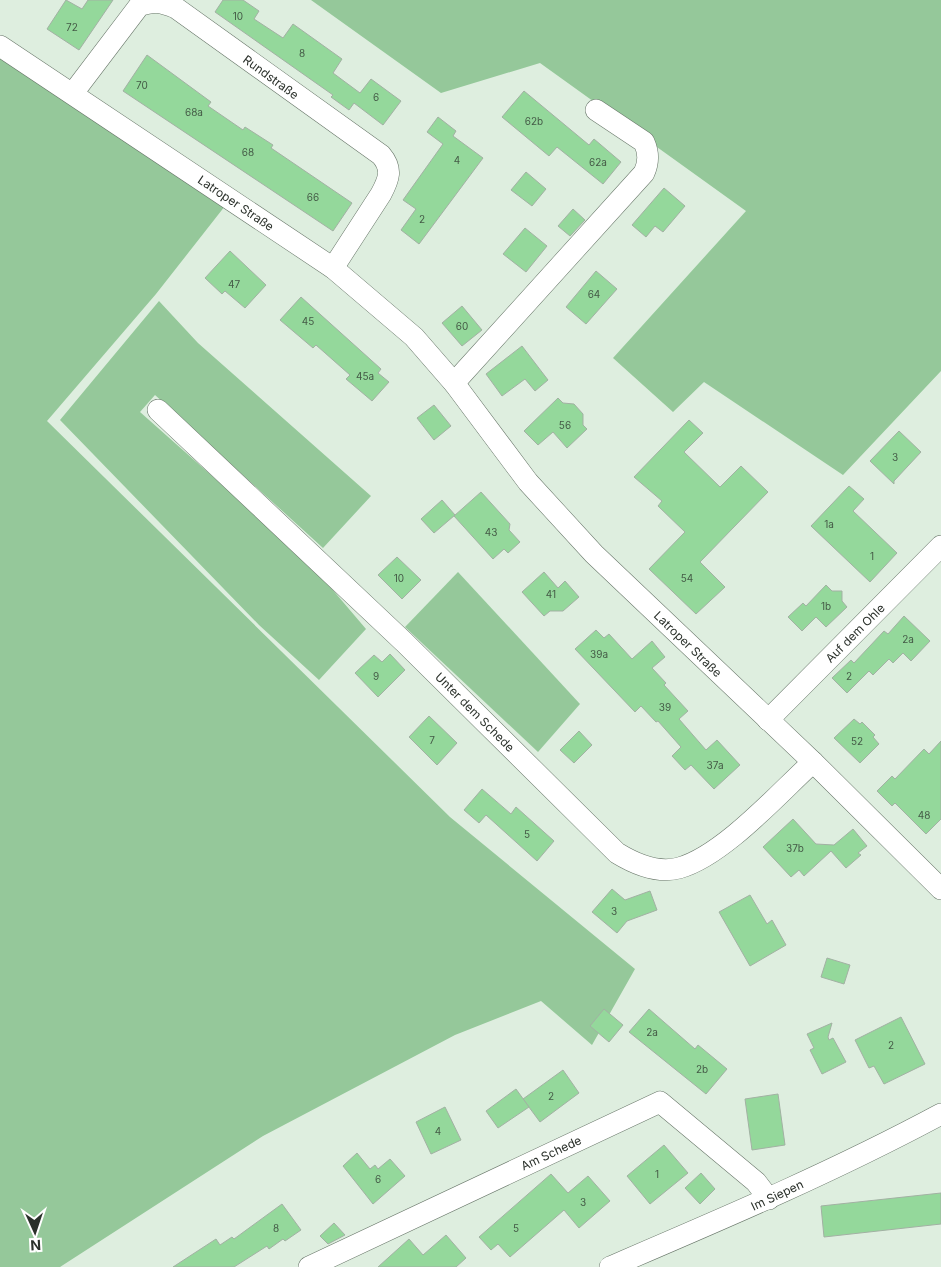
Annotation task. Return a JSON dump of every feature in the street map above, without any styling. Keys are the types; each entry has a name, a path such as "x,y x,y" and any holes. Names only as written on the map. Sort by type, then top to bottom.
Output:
{"street":[{"name":"Rundstraße","path":"73,93 139,6 149,2 161,1 176,8 381,155 387,162 389,177 382,194 333,268"},
{"name":"Latroper Straße","path":"0,46 333,268 414,337 454,383 528,482 594,554 813,762 941,889"},
{"path":"454,383 570,256 644,173 648,166 647,149 644,142 596,110"},
{"name":"Unter dem Schede","path":"158,410 404,642 617,853 637,864 654,868 678,868 712,852 813,762"},
{"name":"Auf dem Ohle","path":"768,720 941,546"},
{"name":"Am Schede","path":"309,1267 660,1102 756,1182 769,1200"},
{"name":"Im Siepen","path":"610,1267 769,1200 941,1114"}],"green space":[{"path":"311,0 941,0 941,371 843,475 704,382 673,412 613,358 746,211 540,63 441,93"},
{"path":"0,58 225,206 156,294 47,421 450,817 635,969 592,1045 541,1001 455,1035 263,1136 60,1267 0,1267"},
{"path":"159,301 198,343 371,496 323,548 155,395 140,412 309,562 366,629 319,680 259,625 60,420"},
{"path":"458,572 580,704 538,752 405,627"}],"building":[{"path":"66,0 82,9 88,0 113,0 79,50 47,29"},
{"path":"223,0 243,0 259,11 254,19 283,38 293,24 342,59 333,73 360,93 371,79 401,101 383,125 354,103 349,110 331,97 333,95 215,12"},
{"path":"147,55 211,102 208,106 243,130 245,127 273,145 271,148 352,203 333,231 123,91"},
{"path":"524,91 589,145 594,139 621,162 603,184 557,147 549,156 502,117"},
{"path":"438,117 456,131 453,136 483,158 419,244 401,230 416,209 403,200 443,144 427,132"},
{"path":"526,172 546,189 532,206 511,190"},
{"path":"664,188 685,206 663,232 655,226 646,237 632,225"},
{"path":"573,209 585,220 570,236 558,226"},
{"path":"525,228 547,246 526,272 503,254"},
{"path":"230,251 266,285 245,308 225,291 222,294 205,278"},
{"path":"596,271 617,289 586,324 566,307"},
{"path":"301,297 381,369 378,373 389,382 372,401 346,379 350,375 316,345 313,348 280,320"},
{"path":"462,306 482,330 462,346 442,323"},
{"path":"522,346 548,380 535,391 525,379 502,396 486,374"},
{"path":"558,398 563,403 574,404 583,414 583,425 587,429 567,448 553,432 538,445 524,431"},
{"path":"434,405 451,426 434,440 417,418"},
{"path":"689,420 703,433 684,452 720,487 741,466 768,492 700,562 725,587 696,614 649,569 685,532 658,506 662,501 634,477"},
{"path":"899,431 921,452 894,481 894,484 870,461"},
{"path":"849,486 864,499 853,511 897,553 870,582 811,526"},
{"path":"481,492 510,524 509,530 520,542 508,553 504,549 493,559 454,516"},
{"path":"442,500 455,515 434,533 421,519"},
{"path":"397,557 421,580 402,599 378,575"},
{"path":"544,572 558,588 565,581 579,597 563,611 550,611 544,616 522,592"},
{"path":"826,585 832,591 842,591 842,601 847,607 826,627 816,617 802,631 788,617 803,603 806,606"},
{"path":"904,616 930,641 911,661 903,653 893,663 889,659 873,675 869,671 847,693 832,678 851,660 854,663 884,631 888,634"},
{"path":"596,630 604,638 609,634 632,659 652,641 665,657 652,668 666,683 664,685 688,711 679,719 706,750 717,740 740,765 714,789 691,765 685,770 672,756 681,747 658,721 656,722 641,706 635,712 575,649"},
{"path":"390,654 405,670 378,697 355,673 374,655 382,662"},
{"path":"429,716 457,743 437,765 409,737"},
{"path":"854,719 860,724 862,722 875,735 873,737 879,744 860,763 834,738"},
{"path":"579,731 592,745 574,763 560,750"},
{"path":"941,741 941,819 926,834 895,803 892,806 877,791 892,776 895,779 924,749 929,754"},
{"path":"482,789 511,814 516,807 554,841 537,861 486,815 479,823 464,810"},
{"path":"793,819 816,844 834,845 853,829 867,846 858,853 861,855 846,868 831,851 804,876 799,870 791,877 763,847"},
{"path":"612,889 625,900 650,891 657,910 627,921 617,933 592,912"},
{"path":"750,895 767,924 772,920 786,945 750,966 719,912"},
{"path":"827,958 850,965 844,984 821,977"},
{"path":"604,1009 623,1025 609,1042 590,1026"},
{"path":"649,1009 695,1049 698,1045 727,1069 706,1094 629,1032"},
{"path":"901,1017 925,1064 884,1084 874,1066 869,1068 855,1040"},
{"path":"832,1023 828,1037 829,1040 833,1038 846,1062 822,1074 810,1050 814,1048 807,1034"},
{"path":"563,1070 579,1093 540,1122 523,1099"},
{"path":"516,1089 529,1107 498,1128 486,1111"},
{"path":"778,1094 785,1145 752,1150 745,1099"},
{"path":"445,1107 461,1140 431,1154 416,1122"},
{"path":"664,1145 688,1173 650,1204 627,1176"},
{"path":"357,1153 370,1169 375,1165 378,1169 390,1159 405,1176 373,1204 343,1166"},
{"path":"701,1173 715,1189 700,1204 685,1188"},
{"path":"551,1174 568,1193 588,1176 610,1201 579,1228 564,1210 510,1257 498,1244 491,1250 479,1237"},
{"path":"941,1193 941,1224 824,1237 821,1206"},
{"path":"282,1204 301,1230 285,1241 283,1239 269,1249 267,1246 234,1267 173,1267 216,1239 220,1245 232,1237 234,1239"},
{"path":"334,1223 345,1235 328,1244 320,1236"},
{"path":"446,1235 466,1258 456,1267 378,1267 409,1239 423,1255"}]}
